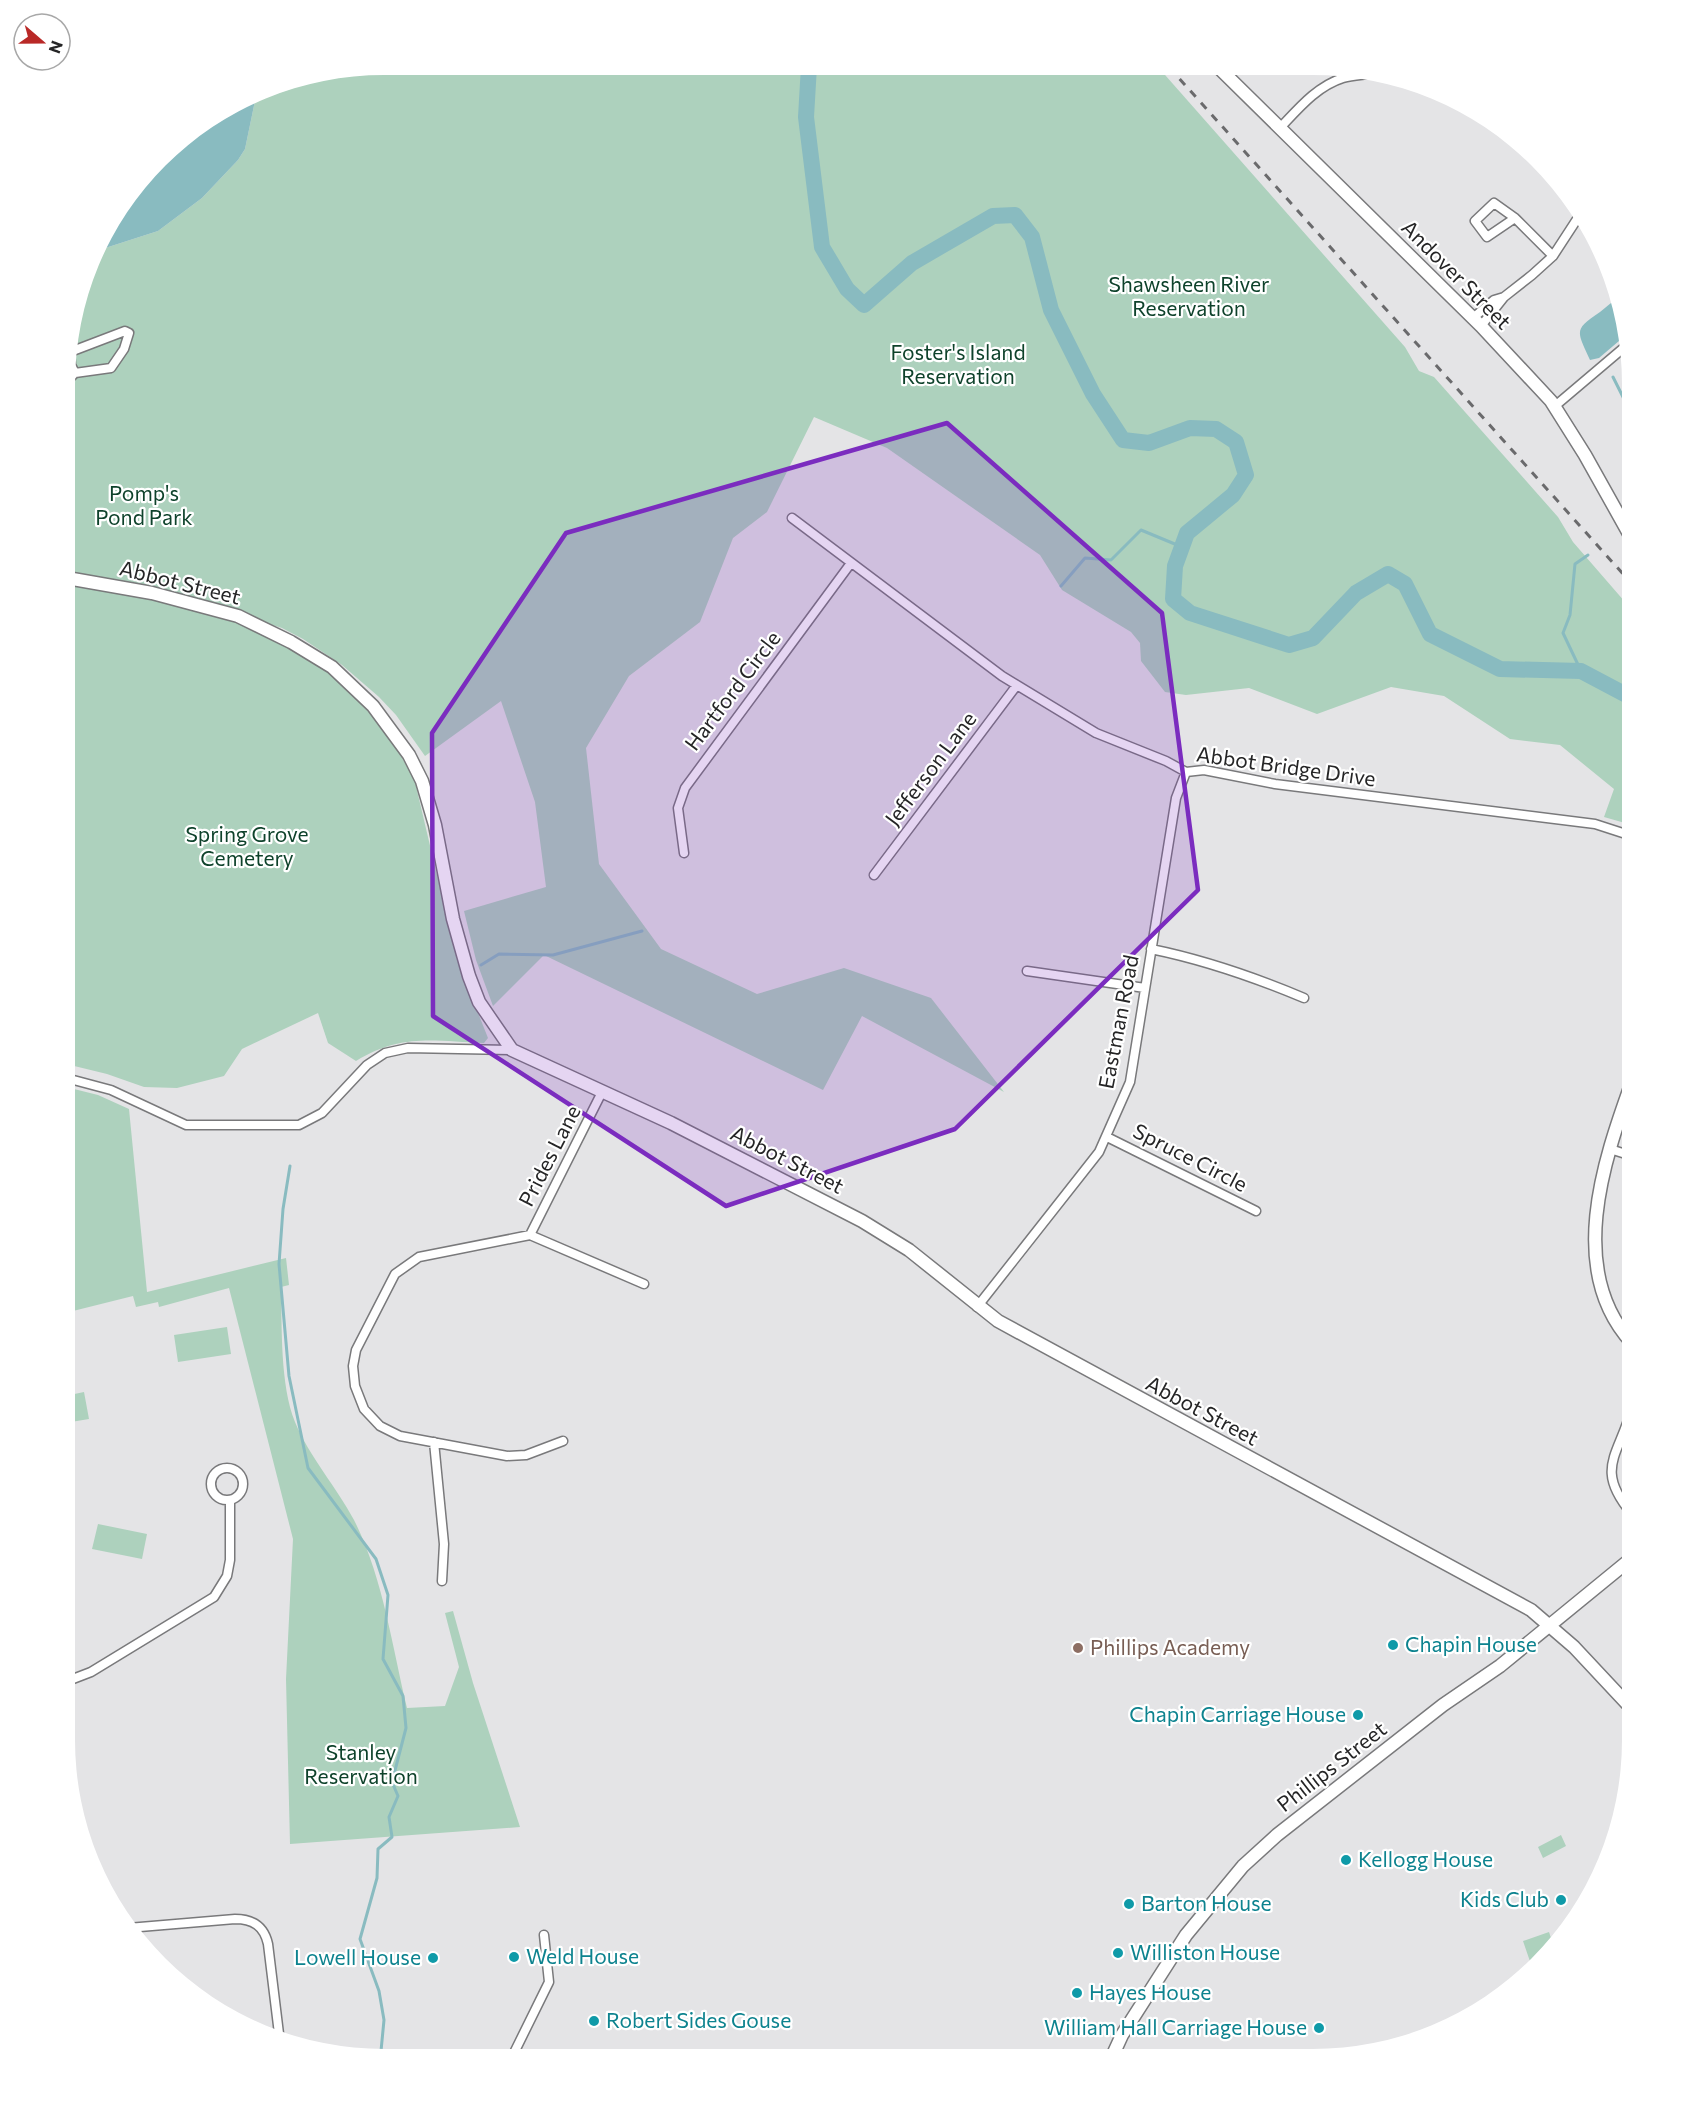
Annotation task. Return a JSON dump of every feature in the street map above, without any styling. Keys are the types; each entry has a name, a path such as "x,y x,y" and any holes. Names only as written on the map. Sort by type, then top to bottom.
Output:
{"street":[{"name":"Andover Street","path":"1226,75 1477,322 1554,406 1586,455 1622,521"},
{"path":"1280,128 1303,104 1325,87 1347,77"},
{"path":"1515,218 1487,237 1475,220 1494,203 1515,218 1553,256"},
{"path":"1477,322 1494,300 1503,297 1553,256 1575,221"},
{"path":"76,373 111,368 124,349 129,333 125,331 78,348"},
{"path":"1554,406 1620,351"},
{"name":"Abbot Bridge Drive","path":"792,518 1017,685 1096,733 1166,760 1186,772 1204,770 1275,784 1595,824 1622,833"},
{"name":"Hartford Circle","path":"684,853 678,808 685,788 851,563"},
{"name":"Abbot Street","path":"75,579 153,593 238,616 291,642 332,667 373,706 409,755 422,781 435,825 453,919 469,976 479,1002 512,1050 706,1140 862,1221 924,1262 977,1307 1077,1365 1531,1610 1549,1624 1622,1699"},
{"name":"Jefferson Lane","path":"874,875 1017,685"},
{"name":"Eastman Road","path":"977,1307 1099,1152 1131,1082 1176,798 1186,772"},
{"path":"1151,949 1220,966 1304,998"},
{"path":"1027,970 1145,988"},
{"path":"75,1080 111,1090 186,1125 299,1125 322,1113 367,1065 385,1053 408,1048 512,1050"},
{"name":"Prides Lane","path":"530,1235 602,1092"},
{"path":"1622,1112 1610,1149 1598,1212 1594,1253 1600,1287 1622,1329"},
{"name":"Spruce Circle","path":"1107,1137 1256,1211"},
{"path":"1610,1149 1622,1153"},
{"path":"562,1442 526,1455 507,1456 400,1436 380,1426 370,1417 364,1409 355,1386 353,1366 356,1350 395,1274 419,1257 530,1235 644,1284"},
{"path":"1622,1433 1611,1478 1617,1496 1622,1502"},
{"path":"434,1442 444,1544 442,1581"},
{"path":"75,1678 91,1672 214,1597 227,1576 230,1560 230,1501"},
{"name":"Phillips Street","path":"1116,2049 1122,2035 1186,1935 1243,1866 1277,1835 1443,1705 1500,1666 1622,1566"},
{"path":"138,1927 235,1919 258,1924 268,1944 279,2030"},
{"path":"517,2049 549,1982 544,1935"}],"highlighted area":[{"path":"947,423 1162,613 1198,890 955,1129 726,1206 433,1016 432,733 566,533"}],"green space":[{"path":"1165,75 1405,347 1419,371 1434,377 1558,517 1573,542 1622,598 1622,822 1604,817 1614,789 1560,745 1510,739 1444,696 1391,687 1317,714 1249,688 1186,695 1165,692 1141,661 1140,643 1131,632 1062,590 1040,555 887,448 814,417 767,512 733,538 700,622 629,676 586,748 599,864 661,949 757,994 844,968 931,998 1004,1092 862,1016 823,1090 544,955 493,1006 476,960 464,911 546,887 535,802 501,701 425,756 396,715 379,697 342,665 282,628 155,588 75,573 76,364 81,324 91,285 107,247 158,231 202,198 238,160 245,149 254,104 285,91 304,86 364,76"},
{"name":"Spring Grove Cemetery","path":"75,586 179,605 257,631 306,657 329,673 369,709 400,753 415,782 457,960 488,1038 484,1043 433,1040 403,1042 372,1052 356,1061 328,1043 318,1013 242,1049 224,1076 177,1088 144,1087 75,1066"},
{"name":"Stanley Reservation","path":"75,1089 98,1095 129,1109 147,1292 286,1258 289,1285 281,1287 282,1338 284,1374 290,1407 301,1435 347,1508 364,1542 380,1588 407,1708 445,1706 459,1667 445,1613 453,1611 473,1683 520,1827 290,1844 286,1679 293,1539 229,1288 159,1307 158,1302 136,1307 133,1296 75,1310"},
{"path":"227,1327 231,1354 178,1362 174,1335"},
{"path":"84,1392 89,1419 75,1421 75,1394"},
{"path":"98,1524 147,1534 142,1559 92,1549"},
{"path":"1561,1835 1566,1846 1543,1858 1538,1847"},
{"path":"1549,1932 1551,1937 1529,1960 1523,1941"}],"water":[{"path":"254,104 245,149 238,160 202,198 158,231 107,247 139,196 180,152 230,116"},
{"path":"1610,304 1619,341 1599,358 1590,360 1582,343 1580,332 1585,323"}],"waterway":[{"path":"808,75 806,117 822,247 847,289 864,305 912,263 993,216 1015,215 1032,237 1051,310 1093,394 1123,440 1149,443 1190,428 1216,429 1236,442 1246,475 1233,495 1187,533 1175,566 1173,599 1190,613 1289,645 1313,638 1356,593 1388,574 1405,584 1430,634 1500,669 1581,671 1622,693"},
{"path":"1613,377 1622,395"},
{"path":"1061,586 1085,558 1111,560 1141,530 1182,547"},
{"path":"1581,671 1563,633 1570,615 1575,564 1588,555"},
{"path":"481,965 499,954 553,955 642,931"},
{"path":"290,1166 283,1209 279,1264 289,1376 308,1468 376,1559 388,1595 383,1659 403,1696 406,1728 392,1782 398,1796 389,1817 392,1837 378,1849 377,1878 360,1939 379,1991 384,2020 381,2049"}],"railway":[{"path":"1176,75 1622,573"}],"place":[{"name":"Chapin House","path":"1393,1645"},
{"name":"Phillips Academy","path":"1078,1648"},
{"name":"Chapin Carriage House","path":"1358,1715"},
{"name":"Kellogg House","path":"1346,1860"},
{"name":"Kids Club","path":"1561,1900"},
{"name":"Barton House","path":"1129,1904"},
{"name":"Williston House","path":"1118,1953"},
{"name":"Weld House","path":"514,1957"},
{"name":"Lowell House","path":"433,1958"},
{"name":"Hayes House","path":"1077,1993"},
{"name":"Robert Sides Gouse","path":"594,2021"},
{"name":"William Hall Carriage House","path":"1319,2028"}],"park label":[{"name":"Shawsheen River Reservation","path":"1189,297"},
{"name":"Foster's Island Reservation","path":"958,365"},
{"name":"Pomp's Pond Park","path":"144,506"}]}
